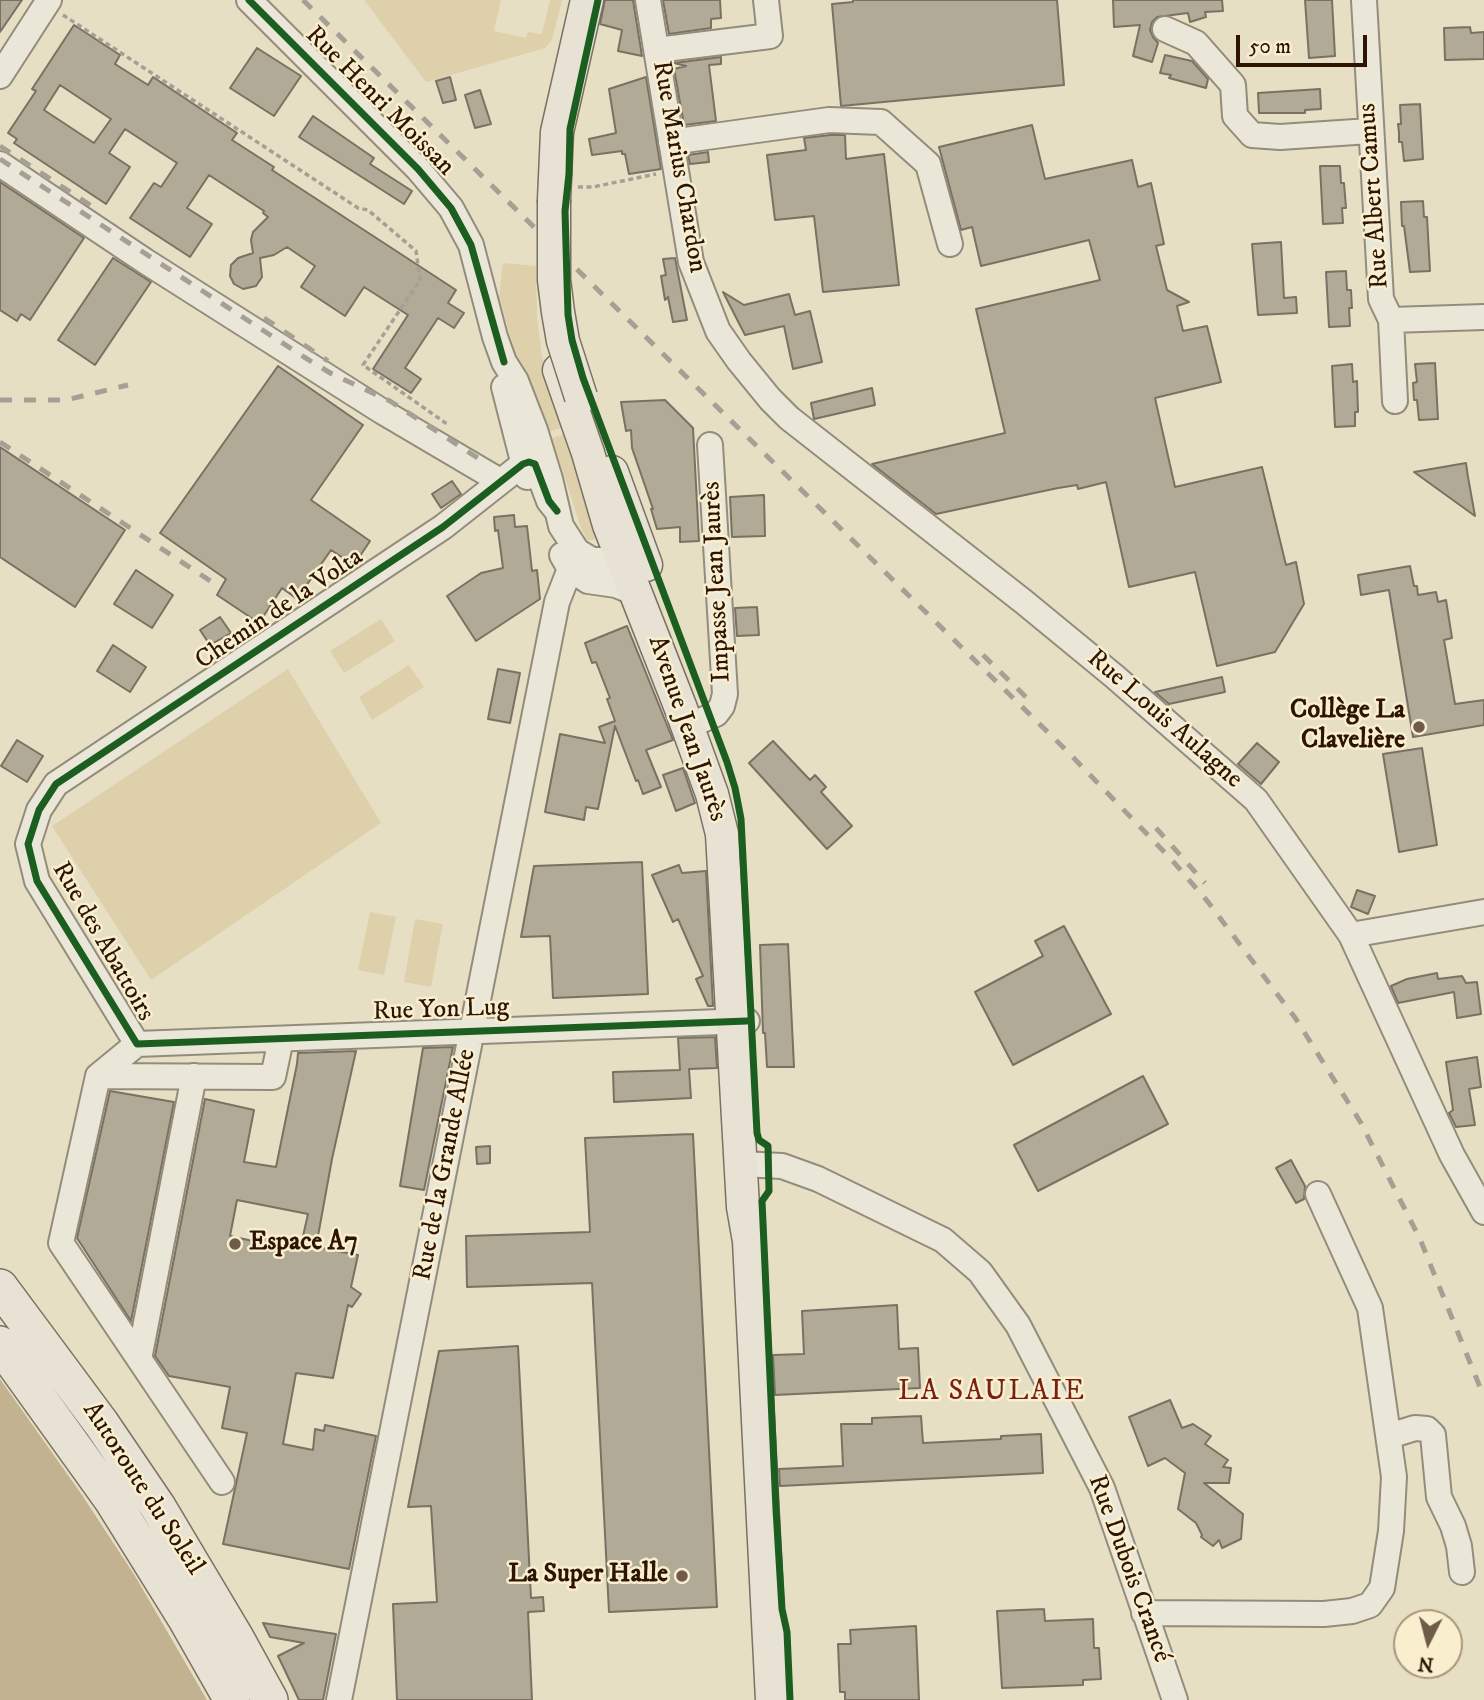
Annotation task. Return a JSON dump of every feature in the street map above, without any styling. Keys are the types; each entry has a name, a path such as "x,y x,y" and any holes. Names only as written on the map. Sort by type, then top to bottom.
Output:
{"highway":[{"name":"Autoroute du Soleil","path":"0,1287 101,1423 158,1507 270,1700"},
{"name":"Autoroute du Soleil","path":"0,1344 112,1500 232,1700"},
{"path":"236,1638 276,1700"}],"main road":[{"path":"558,192 548,111 572,0"},
{"path":"558,192 557,132 587,0"},
{"name":"Avenue Jean Jaurès","path":"558,192 546,294 552,340 574,398 629,571 688,701"},
{"name":"Avenue Jean Jaurès","path":"629,571 688,701 722,834 740,1021 747,1164 743,1207 749,1241 772,1700"}],"street":[{"name":"Rue Henri Moissan","path":"248,0 418,169 451,208 471,245 503,362 503,384 531,495 544,524 574,560"},
{"name":"Rue Marius Chardon","path":"648,0 691,262 718,331"},
{"path":"657,50 770,36 766,0"},
{"name":"Rue Albert Camus","path":"1364,0 1381,299 1391,320 1395,401"},
{"path":"0,76 48,2"},
{"path":"1165,29 1196,43 1233,85 1235,116 1252,135 1280,137 1370,131"},
{"path":"671,142 829,120 881,122 928,164 950,244"},
{"path":"0,164 145,261 383,412 500,481"},
{"name":"Rue Albert Camus","path":"1391,320 1484,317"},
{"name":"Rue Louis Aulagne","path":"718,331 752,379 789,418 1024,602 1114,676 1256,800 1351,935 1452,1155 1482,1205"},
{"name":"Rue Henri Moissan","path":"503,362 516,381 535,430 561,526 574,560"},
{"name":"Impasse Jean Jaurès","path":"688,701 716,714 723,706 725,694 710,445"},
{"name":"Rue Henri Moissan","path":"523,464 535,464 549,501 557,511"},
{"name":"Chemin de la Volta","path":"56,784 443,527 523,464"},
{"path":"574,560 610,560 629,571"},
{"name":"Rue de la Grande Allée","path":"339,1700 557,602 574,560"},
{"name":"Rue des Abattoirs","path":"56,784 38,810 28,844 37,881 137,1044"},
{"path":"1351,935 1484,912"},
{"name":"Rue Yon Lug","path":"137,1044 740,1021"},
{"path":"98,1076 273,1077 281,1039"},
{"path":"137,1044 98,1076 61,1244 222,1482"},
{"path":"139,1359 194,1076"},
{"name":"Rue Dubois Crancé","path":"747,1164 782,1166 818,1179 943,1240 980,1272 1018,1325 1102,1488 1175,1700"},
{"path":"1144,1614 1324,1614 1352,1611 1370,1605 1381,1588 1391,1531 1394,1477 1370,1308 1318,1194"},
{"path":"1389,1436 1415,1428 1427,1429 1433,1436 1439,1497 1453,1526 1462,1572"}],"path":[{"path":"48,2 358,208 368,210 416,251 420,280 363,365 453,428"},
{"path":"558,192 675,171"}],"shaded area":[{"path":"364,0 501,0 494,31 526,38 528,32 542,34 550,0 562,0 552,40 545,48 426,82"},
{"path":"503,263 536,266 537,318 542,357 565,426 549,432 518,365 499,296"},
{"path":"568,433 596,531 593,540 587,540 581,528 552,438"},
{"path":"381,619 395,641 344,673 330,651"},
{"path":"409,665 424,687 372,720 359,697"},
{"path":"288,669 381,823 151,980 52,826"},
{"path":"370,912 396,917 384,975 358,970"},
{"path":"415,919 443,924 431,987 404,982"},
{"path":"0,1379 135,1576 207,1700 0,1700"}],"building":[{"path":"0,0 22,0 0,32"},
{"path":"605,0 633,0 642,56 618,51 622,30 600,24"},
{"path":"663,0 720,0 721,18 711,19 711,28 669,34"},
{"path":"853,0 1057,0 1064,85 841,106 832,4"},
{"path":"1113,0 1222,0 1223,11 1205,12 1206,17 1190,22 1188,13 1157,17 1150,30 1158,43 1152,62 1133,56 1140,25 1114,27"},
{"path":"1305,0 1332,0 1335,56 1309,58"},
{"path":"74,25 120,55 115,64 148,85 153,77 237,133 232,140 274,167 272,170 456,290 448,303 464,313 454,328 438,318 405,368 421,379 411,393 373,369 408,315 364,287 345,316 301,287 315,266 287,247 274,255 260,258 262,277 256,286 243,289 234,284 230,276 231,265 238,258 253,253 253,232 268,217 264,211 209,175 187,208 212,224 190,257 130,218 154,183 161,187 177,163 125,129 109,153 130,167 106,204 14,143 17,139 8,133 36,91 32,89","holes":["60,85 111,119 94,143 44,110"]},
{"path":"1470,27 1471,33 1484,32 1484,59 1445,60 1444,28"},
{"path":"257,48 301,76 274,116 230,88"},
{"path":"1165,55 1192,61 1208,79 1206,88 1160,73"},
{"path":"721,57 721,64 709,65 716,121 684,125 674,69 686,66 674,63"},
{"path":"450,77 456,100 443,103 436,81"},
{"path":"646,77 661,169 629,174 622,151 592,155 589,139 616,133 609,89"},
{"path":"1320,89 1321,109 1305,110 1305,113 1259,113 1258,93"},
{"path":"480,90 491,124 475,128 465,95"},
{"path":"1420,104 1423,159 1404,161 1402,142 1399,142 1400,105"},
{"path":"313,116 374,158 370,164 412,191 404,204 299,137"},
{"path":"1032,125 1045,179 1132,160 1138,187 1151,183 1164,244 1156,246 1167,290 1189,302 1177,306 1183,331 1207,326 1221,382 1155,398 1175,487 1262,467 1286,565 1296,562 1304,604 1275,652 1217,666 1195,572 1129,587 1106,482 1078,489 1077,485 1058,488 936,514 872,464 1005,433 976,309 1100,280 1089,240 981,266 972,227 961,230 939,147"},
{"path":"845,135 846,159 884,154 899,285 823,292 814,216 775,220 767,155 806,150 804,138"},
{"path":"708,152 709,162 690,164 688,155"},
{"path":"1320,166 1340,166 1346,208 1342,208 1343,223 1323,224"},
{"path":"0,182 84,238 30,320 21,314 17,321 0,310"},
{"path":"1423,201 1424,217 1427,217 1430,271 1410,272 1401,202"},
{"path":"1281,242 1284,298 1296,297 1297,313 1258,315 1252,244"},
{"path":"113,258 151,282 95,365 58,340"},
{"path":"675,258 687,320 673,322 668,297 665,300 661,276 666,275 663,259"},
{"path":"1346,271 1347,290 1351,290 1350,326 1329,327 1326,272"},
{"path":"723,292 744,305 789,294 795,315 810,311 822,362 793,369 784,326 745,335"},
{"path":"1435,363 1438,419 1419,420 1417,400 1414,400 1413,383 1417,382 1415,364"},
{"path":"1352,364 1353,382 1357,381 1358,412 1355,412 1355,426 1335,427 1332,366"},
{"path":"278,366 363,425 311,500 370,541 354,565 331,550 297,599 282,588 259,623 217,595 226,579 160,533"},
{"path":"872,388 875,405 814,419 811,403"},
{"path":"665,400 693,428 699,541 680,542 680,527 657,529 632,448 631,430 626,431 621,402"},
{"path":"0,447 125,530 75,607 0,557"},
{"path":"1466,463 1468,477 1475,516 1414,472"},
{"path":"452,481 461,494 441,508 432,494"},
{"path":"764,495 765,536 732,537 730,497"},
{"path":"514,515 515,527 527,526 532,571 537,570 540,599 476,641 447,596 481,573 503,568 494,517"},
{"path":"1410,566 1418,595 1436,592 1438,602 1446,600 1452,638 1444,640 1455,704 1484,700 1484,725 1413,737 1389,590 1361,595 1358,575"},
{"path":"136,570 173,595 152,628 114,604"},
{"path":"757,607 759,635 737,636 735,608"},
{"path":"220,617 231,633 210,645 200,630"},
{"path":"627,626 673,740 646,750 661,787 643,794 615,726 598,809 586,807 584,820 545,812 560,734 605,743 599,727 615,721 607,699 610,698 596,662 592,663 585,643"},
{"path":"113,645 146,667 130,692 97,671"},
{"path":"498,669 520,673 510,723 488,719"},
{"path":"1222,677 1225,692 1169,704 1155,692"},
{"path":"17,740 43,756 27,782 1,766"},
{"path":"773,741 810,780 815,775 826,787 821,792 852,826 827,849 749,763"},
{"path":"1257,743 1279,762 1261,784 1238,764"},
{"path":"1422,748 1437,845 1399,852 1383,754"},
{"path":"683,768 695,803 676,811 663,775"},
{"path":"642,862 648,994 553,998 550,936 521,937 534,866"},
{"path":"679,865 682,873 706,871 713,1006 708,1006 696,979 703,976 678,919 673,922 652,875"},
{"path":"1357,890 1375,896 1368,914 1351,907"},
{"path":"1064,926 1111,1014 1013,1065 975,992 1043,956 1035,941"},
{"path":"788,944 794,1067 767,1067 760,945"},
{"path":"1437,973 1438,979 1462,976 1466,983 1477,982 1481,1014 1457,1018 1454,992 1398,1003 1391,986 1407,979"},
{"path":"715,1037 717,1068 689,1069 691,1098 614,1102 613,1072 680,1070 678,1038"},
{"path":"453,1047 424,1190 400,1186 423,1048"},
{"name":"Espace A7","path":"356,1051 316,1247 358,1255 351,1287 361,1294 352,1307 348,1305 333,1378 296,1373 283,1444 313,1450 315,1429 324,1431 325,1425 376,1436 349,1569 223,1544 247,1433 222,1428 230,1387 169,1376 155,1356 205,1099 254,1110 244,1162 276,1167 298,1053","holes":["237,1200 308,1214 301,1245 262,1237 262,1243 230,1236"]},
{"path":"1477,1057 1481,1087 1469,1089 1475,1125 1456,1127 1449,1113 1453,1110 1446,1062"},
{"path":"1143,1076 1168,1124 1038,1191 1014,1145"},
{"path":"110,1091 174,1102 131,1321 77,1238"},
{"path":"693,1134 717,1607 609,1612 592,1283 467,1287 466,1236 590,1232 585,1138"},
{"path":"490,1146 490,1163 477,1164 476,1147"},
{"path":"1291,1160 1305,1186 1304,1199 1296,1203 1276,1168"},
{"path":"897,1305 899,1349 918,1348 920,1388 775,1395 773,1355 804,1354 802,1311"},
{"path":"518,1346 531,1598 543,1597 544,1611 528,1612 532,1700 397,1700 393,1604 437,1602 431,1506 408,1507 439,1351"},
{"path":"1170,1400 1182,1428 1193,1424 1211,1436 1205,1444 1228,1460 1223,1467 1231,1468 1229,1483 1204,1483 1243,1514 1241,1539 1222,1548 1219,1540 1213,1546 1201,1537 1196,1523 1178,1509 1185,1473 1165,1458 1148,1466 1129,1417"},
{"path":"921,1416 923,1443 1041,1434 1043,1473 780,1486 779,1469 843,1466 841,1424 872,1424 872,1418"},
{"path":"1044,1609 1045,1621 1093,1619 1094,1648 1099,1648 1101,1679 1083,1680 1083,1685 1002,1688 997,1611"},
{"path":"263,1623 336,1634 323,1700 299,1700 278,1656 304,1643 270,1637"},
{"path":"916,1626 919,1700 845,1700 845,1692 840,1692 838,1644 851,1644 850,1630"}],"railway":[{"path":"303,0 1066,750 1171,859 1208,902 1296,1019 1361,1123 1420,1239 1484,1397"},
{"path":"0,146 96,209"},
{"path":"0,159 304,357 332,374 390,401 481,460"},
{"path":"264,318 328,361"},
{"path":"0,400 66,400 128,385"},
{"path":"0,442 218,586"},
{"path":"983,655 1031,702"},
{"path":"1156,828 1205,883"}],"cycle path":[{"path":"249,0 418,169 451,208 471,245 504,362"},
{"path":"598,0 570,129 565,211 568,315 583,378 727,762 741,819 757,1133 759,1140 768,1146 769,1191 762,1201 776,1509 790,1700"},
{"path":"557,511 549,501 535,464 523,464 443,527 56,784 39,810 28,844 37,881 137,1044 747,1021"}],"place":[{"name":"Collège La Clavelière","path":"1419,727"},
{"name":"Espace A7","path":"235,1244"},
{"name":"La Super Halle","path":"682,1576"}],"district":[{"name":"LA SAULAIE","path":"992,1393"}]}
